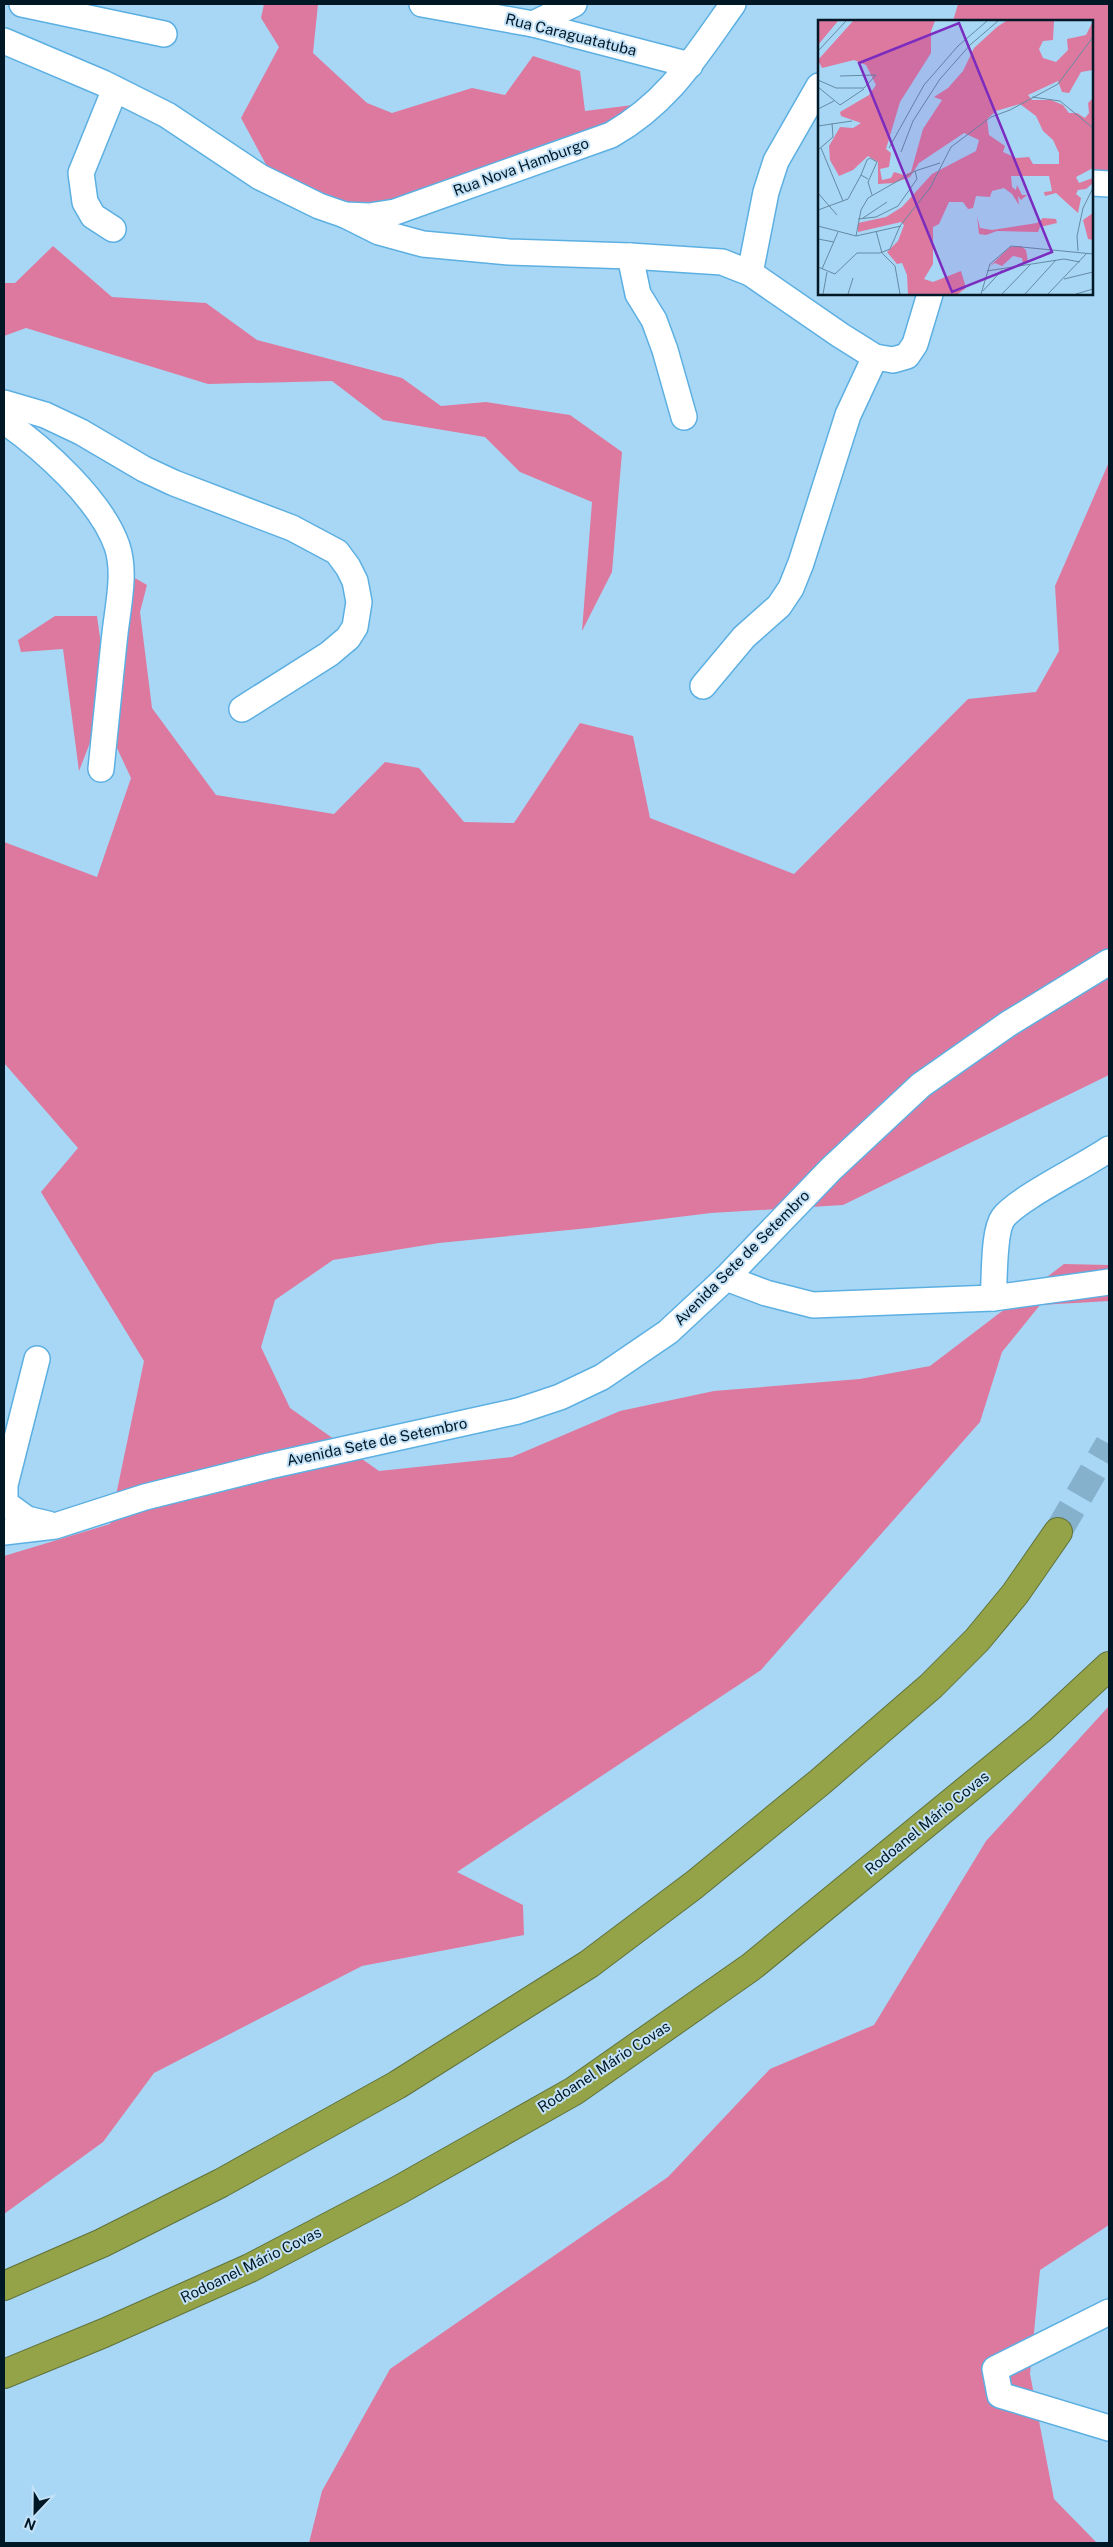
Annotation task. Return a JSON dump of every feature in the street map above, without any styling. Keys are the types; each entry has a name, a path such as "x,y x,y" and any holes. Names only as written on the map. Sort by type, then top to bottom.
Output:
{"highway":[{"path":"4,2286 102,2243 221,2183 397,2085 589,1964 694,1885 820,1782 931,1686 977,1640 1009,1601 1058,1532"},
{"name":"Rodoanel Mário Covas","path":"4,2374 104,2333 250,2268 397,2191 574,2091 751,1967 1040,1730 1109,1666"}],"street":[{"path":"22,4 164,34"},
{"name":"Rua Caraguatatuba","path":"422,4 532,24 690,65"},
{"path":"532,24 574,4"},
{"name":"Rua Nova Hamburgo","path":"4,40 115,89 167,115 260,177 319,206 345,215 369,216 395,212 611,135 636,121 658,102 690,65 733,4"},
{"path":"750,273 766,192 776,162 818,88"},
{"path":"113,229 93,216 86,202 80,173 115,89"},
{"path":"1093,183 1109,184"},
{"path":"345,215 379,232 423,244 509,252 630,256 722,262 750,273 875,357 893,360 908,356 915,344 930,295"},
{"path":"630,256 638,294 654,320 665,350 684,417"},
{"path":"703,686 744,637 779,606 791,588 801,563 848,415 875,357"},
{"path":"4,402 45,415 81,432 166,480 292,528 337,552 355,581 358,602 355,627 348,638 328,654 242,709"},
{"path":"4,421 51,458 78,485 106,526 117,546 120,565 118,598 102,769"},
{"name":"Avenida Sete de Setembro","path":"4,1532 55,1526 145,1497 269,1466 518,1411 560,1397 602,1378 668,1332 726,1278 831,1169 921,1085 1008,1024 1109,962"},
{"path":"993,1298 998,1235 1003,1218 1022,1202 1109,1149"},
{"path":"726,1278 766,1293 813,1304 993,1298 1109,1282"},
{"path":"37,1360 6,1485 5,1503 27,1519 55,1526"},
{"path":"1109,2312 996,2369 1000,2395 1109,2428"}],"shaded area":[{"path":"264,4 318,4 313,53 367,103 392,113 472,88 505,95 533,56 580,71 585,111 641,104 611,125 383,208 336,201 269,170 241,118 279,47 261,18"},
{"path":"958,4 1109,4 1109,175 1093,175 1093,20 953,20"},
{"path":"53,246 112,297 206,303 257,340 402,378 441,406 486,402 570,415 622,452 612,572 582,631 592,502 520,472 485,437 383,420 332,381 208,384 26,328 4,336 4,283 15,283"},
{"path":"1109,462 1109,1075 843,1205 711,1213 589,1228 439,1243 333,1260 275,1300 261,1347 290,1408 379,1471 512,1457 620,1411 714,1391 860,1379 930,1366 1064,1264 1109,1265 1109,1301 1040,1305 1002,1352 980,1422 761,1670 457,1872 523,1905 524,1935 362,1966 154,2073 103,2142 4,2214 4,1556 110,1524 144,1361 41,1192 78,1148 4,1063 4,842 97,877 131,778 109,731 95,730 79,771 63,649 21,652 18,640 55,616 97,616 104,666 133,577 147,585 140,612 152,708 216,795 334,814 385,762 419,768 464,822 514,823 580,723 633,736 650,818 794,874 968,699 1036,692 1059,651 1055,586"},
{"path":"1109,1706 1109,2225 1040,2270 1030,2374 1054,2499 1097,2543 309,2543 322,2491 390,2369 668,2177 770,2069 874,2025 986,1841"}],"tunnel":[{"path":"1058,1532 1109,1444"}]}
